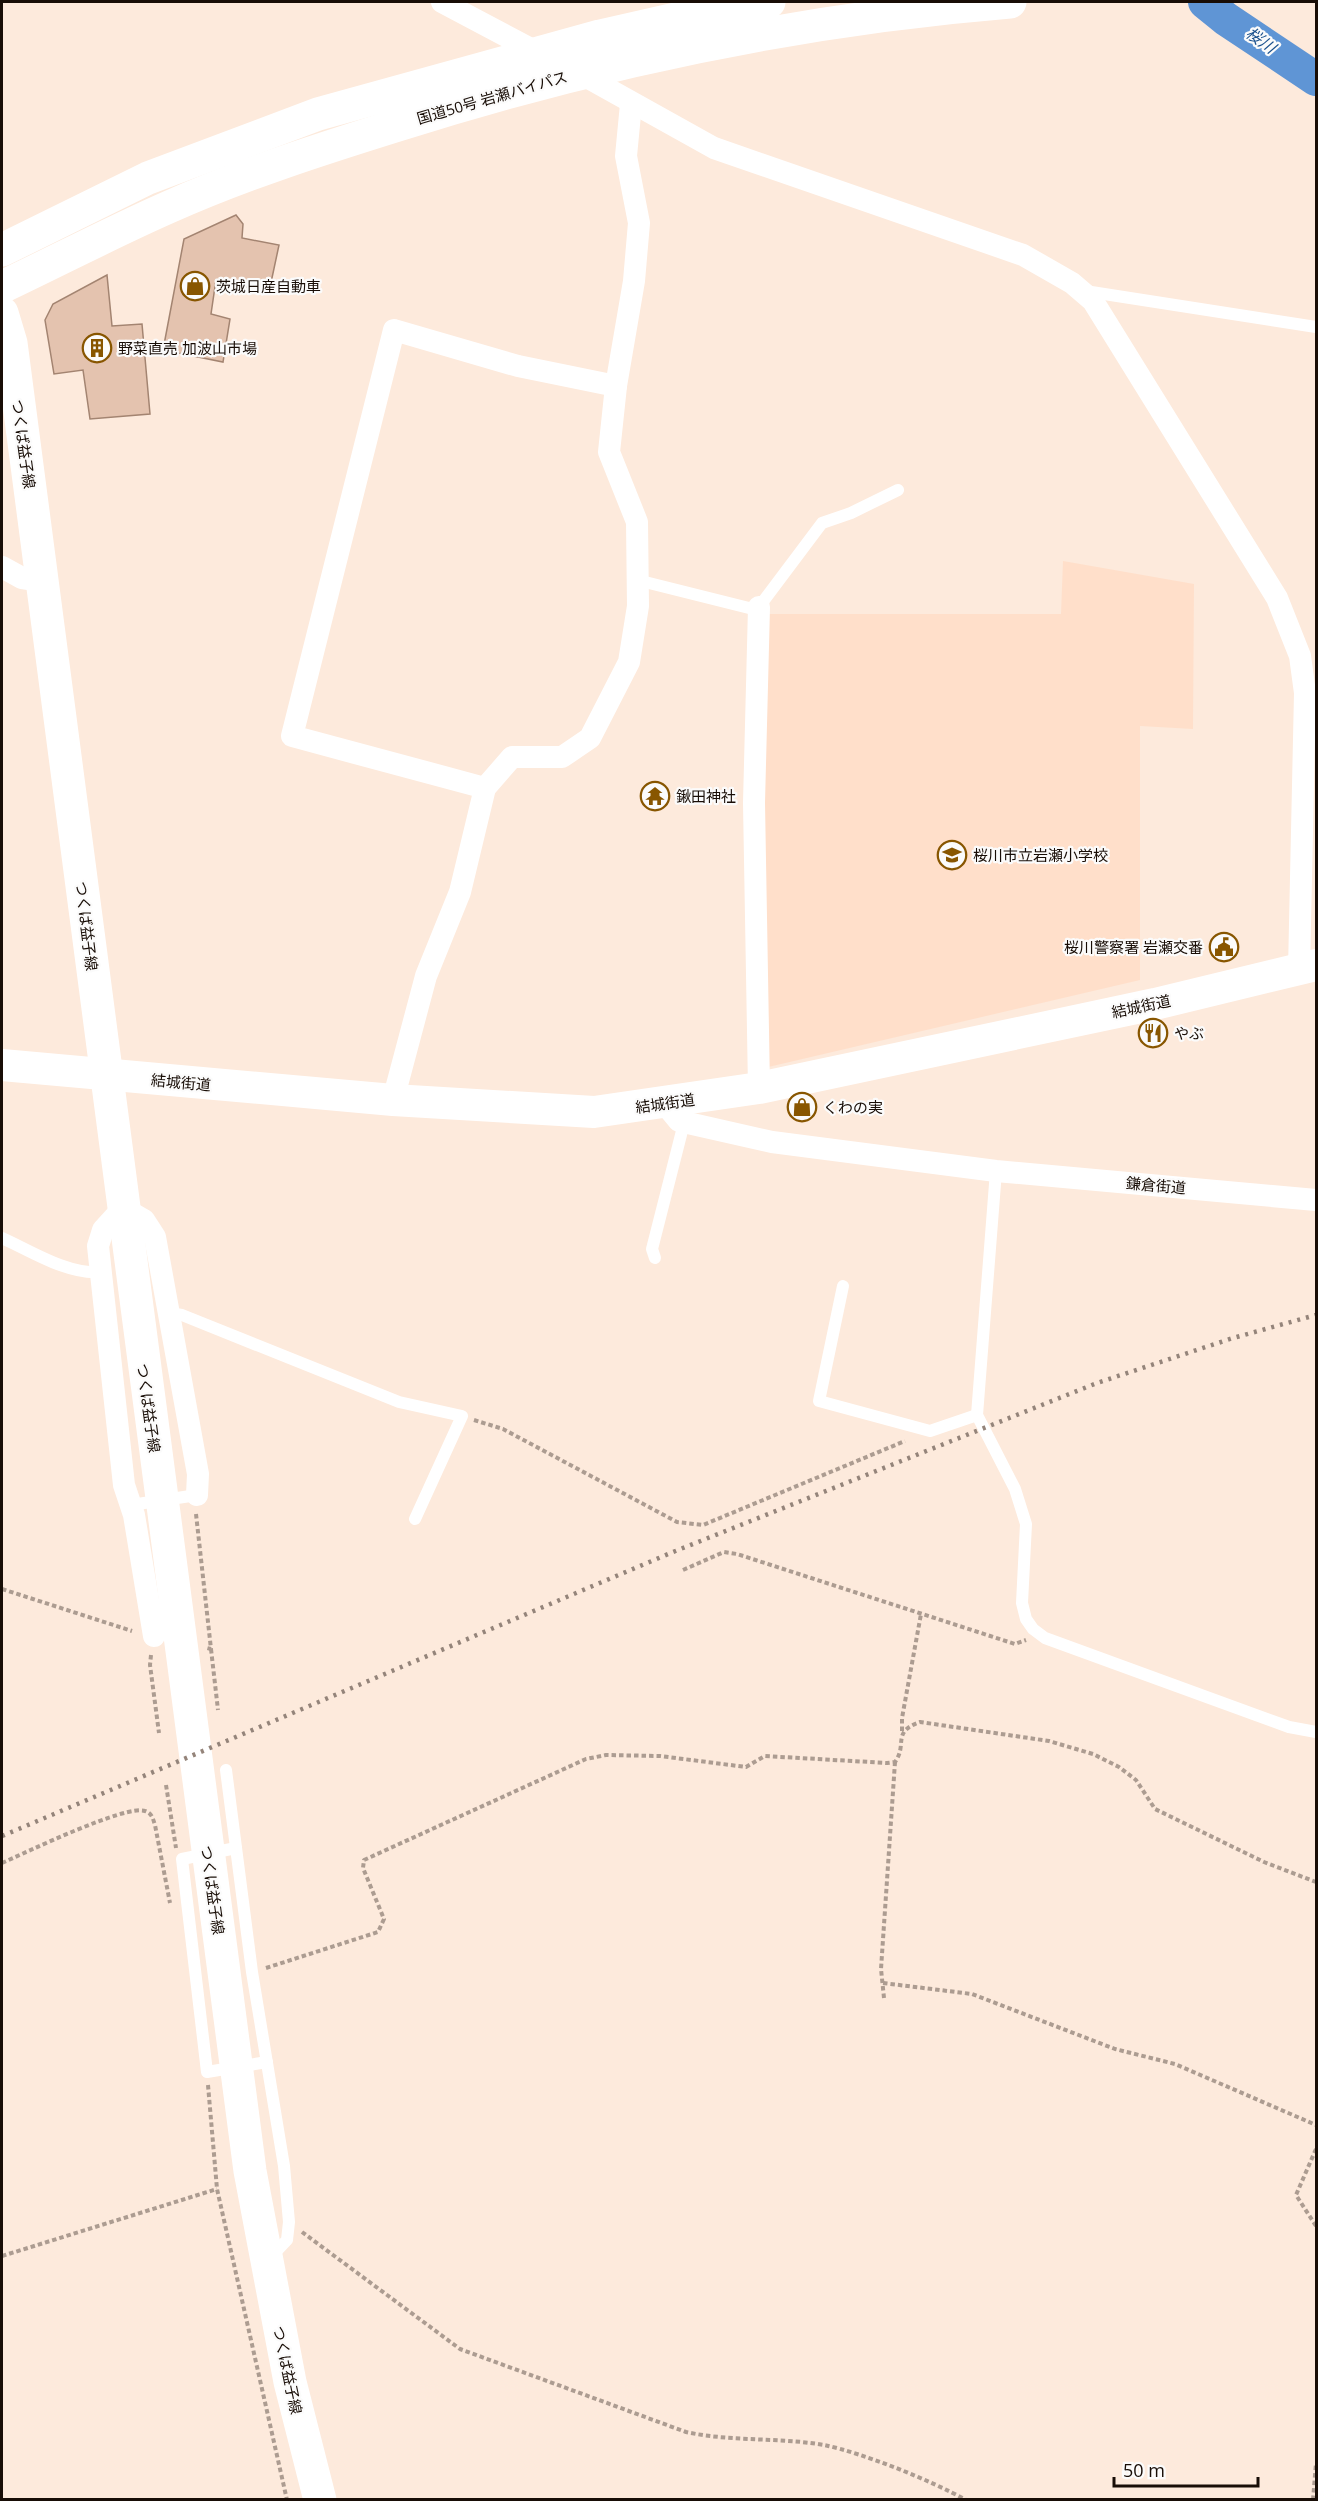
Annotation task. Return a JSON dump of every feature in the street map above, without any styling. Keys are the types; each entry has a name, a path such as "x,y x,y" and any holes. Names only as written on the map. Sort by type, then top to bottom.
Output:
{"main road":[{"name":"国道50号 岩瀬バイパス","path":"2,250 148,178 318,114 537,53 693,15 769,2"},
{"name":"国道50号 岩瀬バイパス","path":"2,287 170,207 310,153 484,98 579,72 698,46 850,20 1010,2"},
{"name":"つくば益子線","path":"2,313 10,343 42,581 238,2079 266,2262 290,2382 320,2499"}],"street":[{"path":"442,2 537,53 579,72 631,104 714,148 1023,255 1093,301 1277,598 1300,656 1305,693 1308,967"},
{"path":"393,1100 426,976 460,892 485,788 512,757 562,757 590,738 629,662 638,606 637,522 609,452 616,386 634,281 639,223 626,156 631,104"},
{"path":"485,788 292,736 394,330 518,366 616,386"},
{"path":"2,567 22,578 42,581"},
{"path":"759,607 754,803 759,1088"},
{"name":"結城街道","path":"2,1065 393,1100 594,1112 675,1113 759,1088 1155,1004 1308,967"},
{"name":"鎌倉街道","path":"675,1113 772,1142 996,1171 1317,1200"},
{"path":"154,1636 131,1505 124,1485 100,1272 99,1236 123,1208 144,1220 155,1237 198,1474 197,1495"}],"lane":[{"path":"1081,291 1317,327"},
{"path":"637,580 749,608 759,607 822,522 851,513 898,490"},
{"path":"655,1258 652,1249 675,1113"},
{"path":"996,1171 976,1415 1015,1489 1026,1524 1022,1603 1026,1619 1033,1629 1045,1638 1289,1727 1317,1732"},
{"path":"2,1238 72,1269 86,1273 100,1272"},
{"path":"843,1286 819,1401 930,1431 976,1415"},
{"path":"169,1313 182,1316 399,1402 462,1416 415,1519"},
{"path":"131,1505 197,1495"},
{"path":"226,1770 252,1972 284,2166 289,2222 287,2240 266,2262"},
{"path":"236,1848 182,1859 207,2072 267,2062"},
{"path":"198,1983 252,1972"}],"path":[{"path":"462,1416 503,1429 677,1522 703,1525 930,1431"},
{"path":"683,1570 724,1552 737,1554 1016,1644 1025,1640 1033,1629"},
{"path":"884,1998 881,1969 895,1762 899,1757 902,1718 921,1614"},
{"path":"154,1636 150,1665 159,1733"},
{"path":"211,1649 218,1710"},
{"path":"902,1732 908,1726 920,1722 1049,1741 1093,1754 1119,1767 1136,1780 1155,1809 1264,1862 1317,1882"},
{"path":"252,1972 378,1932 384,1919 363,1868 364,1860 586,1759 631,1754 746,1767 765,1756 895,1762"},
{"path":"166,1785 176,1851 182,1859"},
{"path":"2,1863 121,1813 145,1810 152,1815 155,1825 171,1912"},
{"path":"883,1983 972,1994 1115,2049 1175,2064 1317,2124"},
{"path":"207,2072 217,2189 287,2499"},
{"path":"1317,2149 1296,2195 1317,2226"},
{"path":"2,2256 217,2189"},
{"path":"289,2222 368,2284 460,2349 686,2432 720,2439 824,2445 935,2484 966,2499"},
{"path":"1313,2499 1317,2463"}],"shaded area":[{"name":"桜川市立岩瀬小学校","path":"1063,561 1194,584 1193,729 1140,726 1140,980 764,1068 763,614 1061,614"}],"building":[{"name":"茨城日産自動車","path":"236,215 243,224 242,238 279,245 269,292 216,280 211,314 230,319 223,362 163,350 184,239"},
{"name":"野菜直売 加波山市場","path":"107,275 112,326 142,324 150,414 90,419 83,370 54,374 45,320 53,304"}],"waterway":[{"name":"桜川","path":"1205,2 1226,19 1316,79"}],"railway":[{"path":"2,1836 673,1552 1097,1383 1233,1338 1316,1315"}],"place":[{"name":"茨城日産自動車","path":"195,286"},
{"name":"野菜直売 加波山市場","path":"97,348"},
{"name":"鍬田神社","path":"655,796"},
{"name":"桜川市立岩瀬小学校","path":"952,855"},
{"name":"桜川警察署 岩瀬交番","path":"1224,947"},
{"name":"やぶ","path":"1153,1033"},
{"name":"くわの実","path":"802,1107"}]}
